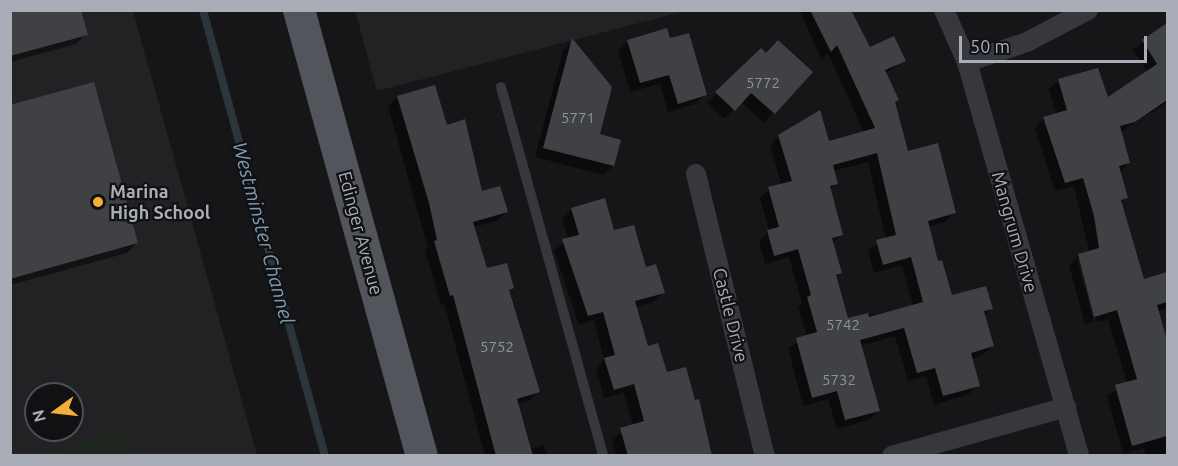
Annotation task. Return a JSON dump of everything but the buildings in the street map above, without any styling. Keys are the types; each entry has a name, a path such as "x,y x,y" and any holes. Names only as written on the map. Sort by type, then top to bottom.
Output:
{"main road":[{"name":"Edinger Avenue","path":"299,10 422,456"}],"street":[{"name":"Mangrum Drive","path":"944,10 967,62 1079,456"},
{"path":"967,62 1027,42 1088,10"},
{"name":"Castle Drive","path":"696,174 765,456"},
{"path":"892,456 1066,407"}],"lane":[{"path":"501,87 603,456"}],"shaded area":[{"path":"355,10 685,11 377,91"},
{"name":"Marina High School","path":"10,11 133,11 257,455 11,455"},
{"path":"128,428 135,455 34,455"}],"waterway":[{"name":"Westminster Channel","path":"203,10 325,456"}],"place":[{"name":"Marina High School","path":"98,202"}]}
